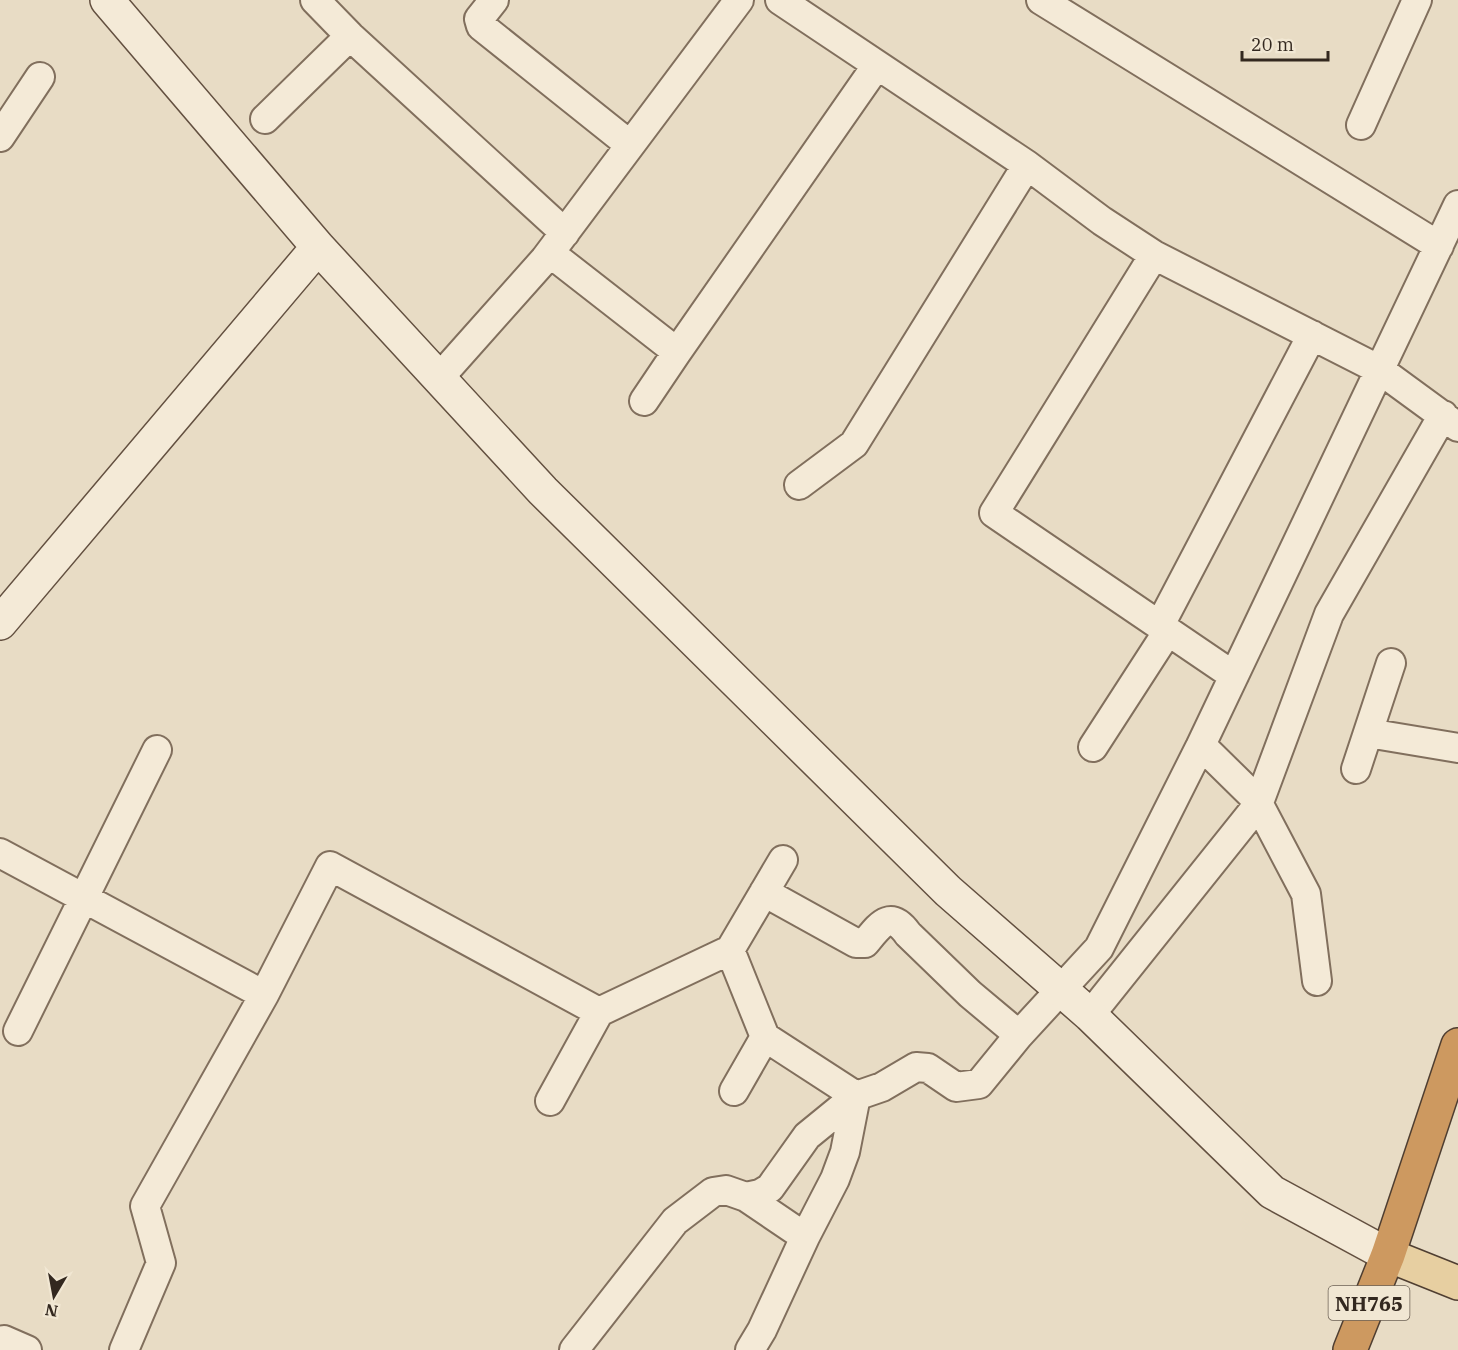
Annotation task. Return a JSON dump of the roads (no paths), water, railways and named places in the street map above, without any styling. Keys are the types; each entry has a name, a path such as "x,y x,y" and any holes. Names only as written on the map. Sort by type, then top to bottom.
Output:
{"highway":[{"path":"1388,1255 1458,1045"},
{"name":"NH765","path":"1350,1350 1388,1255"}],"main road":[{"path":"107,0 318,247 543,491 948,891 1090,1015 1272,1192 1388,1255"},
{"path":"0,623 318,247"},
{"name":"NH765","path":"1388,1255 1458,1283"}],"street":[{"path":"315,0 557,243 677,352"},
{"path":"494,0 479,19 481,26 630,145"},
{"path":"780,0 1027,165 1154,255 1380,370 1454,423 1329,614 1258,805 1090,1015"},
{"path":"1041,0 1439,246"},
{"path":"1361,125 1417,0"},
{"path":"440,378 557,243 630,145 725,5"},
{"path":"266,119 350,36"},
{"path":"644,401 877,65"},
{"path":"0,137 40,77"},
{"path":"799,485 854,444 1027,165"},
{"path":"746,1197 760,1194 770,1188 807,1136 856,1096 882,1087 916,1067 927,1068 956,1087 979,1084 1019,1035 1099,948 1201,745 1458,205"},
{"path":"1154,255 994,513 1234,676"},
{"path":"1093,747 1164,628 1312,335"},
{"path":"1356,769 1391,663"},
{"path":"1368,733 1458,748"},
{"path":"1201,745 1256,799 1306,894 1317,981"},
{"path":"18,1031 158,750"},
{"path":"0,853 264,995"},
{"path":"550,1101 599,1012 730,950 783,860"},
{"path":"124,1350 161,1263 145,1206 264,995 330,866 599,1012"},
{"path":"764,892 856,943 865,943 884,922 893,920 901,924 908,934 969,993 1019,1035"},
{"path":"730,950 765,1037 856,1096"},
{"path":"734,1091 765,1037"},
{"path":"750,1350 762,1330 834,1179 845,1152 856,1096"},
{"path":"574,1350 675,1221 712,1192 726,1190 746,1197 805,1237"}]}
